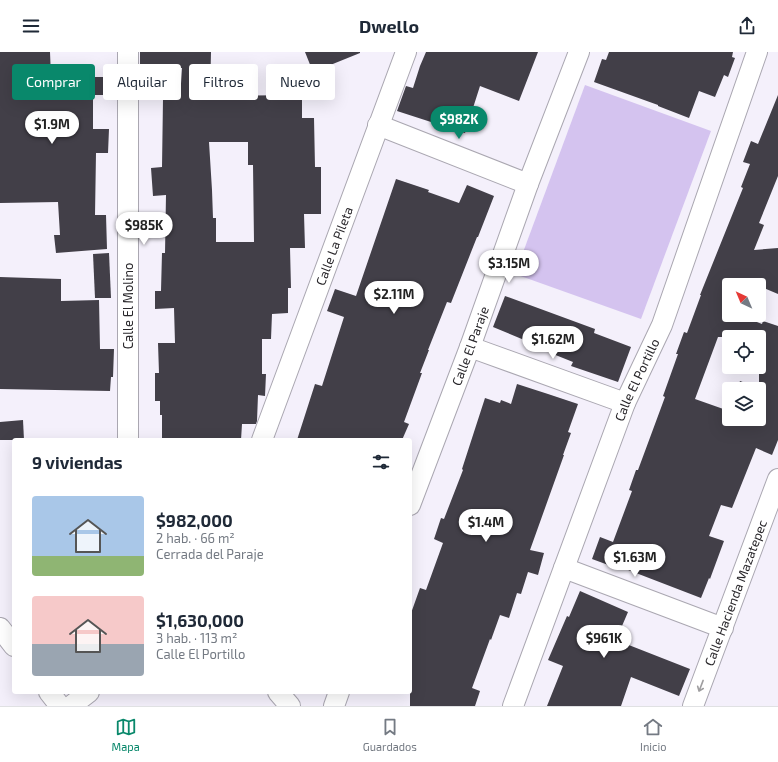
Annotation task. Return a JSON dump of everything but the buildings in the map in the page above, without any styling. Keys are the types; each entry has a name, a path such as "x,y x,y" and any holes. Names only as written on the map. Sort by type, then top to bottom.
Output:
{"street":[{"name":"Calle El Molino","path":"128,52 128,438"},
{"name":"Calle La Pileta","path":"263,438 406,52"},
{"name":"Calle El Paraje","path":"412,500 470,347 528,184 579,52"},
{"name":"Calle El Portillo","path":"513,706 625,403 662,325 757,52"},
{"path":"378,125 528,184"},
{"path":"470,347 625,403"},
{"name":"Calle Hacienda Mazatepec","path":"693,706 778,479"},
{"path":"564,568 723,628"},
{"path":"0,628 12,643"},
{"path":"51,694 60,706"},
{"path":"71,706 86,694"},
{"path":"280,694 290,706"},
{"path":"334,706 338,694"}],"shaded area":[{"path":"585,85 711,131 641,319 515,274"}]}
